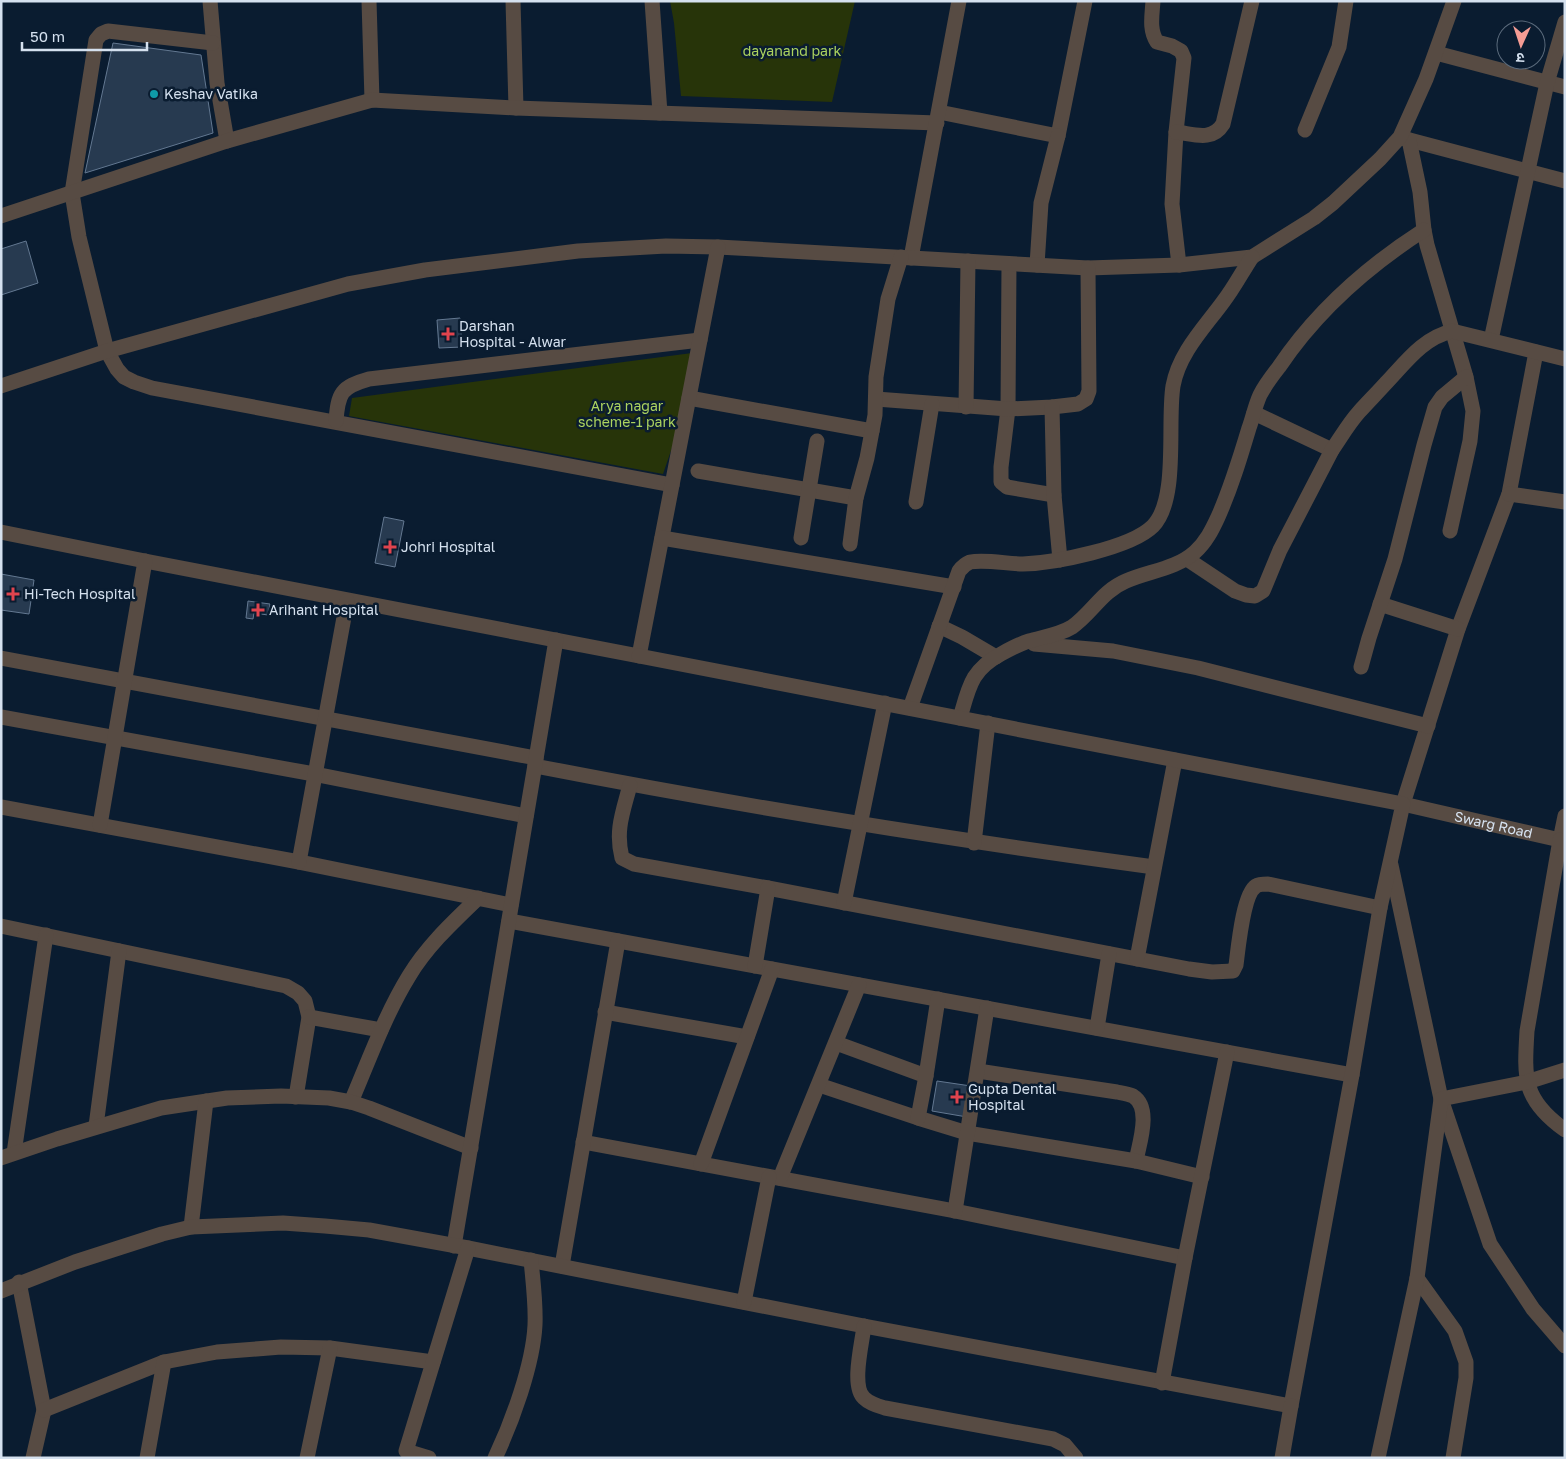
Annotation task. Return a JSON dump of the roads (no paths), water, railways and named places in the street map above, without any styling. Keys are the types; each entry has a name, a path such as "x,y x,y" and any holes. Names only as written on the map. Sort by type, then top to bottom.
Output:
{"street":[{"path":"210,1 213,43 227,141"},
{"path":"368,1 372,100"},
{"path":"513,1 516,108"},
{"path":"652,1 660,113"},
{"path":"850,544 856,498 867,458 872,430 876,399 876,377 888,299 906,258 938,118 959,1"},
{"path":"1037,265 1041,203 1058,136 1085,1"},
{"path":"1153,1 1151,26 1153,37 1157,42 1181,51 1184,58 1176,132 1172,204 1179,265"},
{"path":"1176,132 1202,136 1210,135 1218,131 1223,124 1252,1"},
{"path":"1305,130 1340,47 1346,1"},
{"path":"910,708 959,572 963,566 971,562 1022,564 1060,560 1130,540 1145,533 1154,525 1160,516 1168,490 1173,384 1186,352 1252,258 1321,214 1405,138 1454,1"},
{"path":"1491,340 1547,83 1565,22"},
{"path":"213,43 108,31 101,34 96,40 72,193 79,237 107,351 116,369 124,378 152,388 672,484"},
{"path":"1436,54 1565,88"},
{"path":"1,216 227,141 372,100 660,113 938,118 1058,136"},
{"path":"1405,138 1565,181"},
{"path":"1405,138 1420,192 1424,230 1466,377 1473,411 1472,426 1450,531"},
{"path":"960,718 968,691 982,666 1024,643 1066,631 1117,585 1187,559 1206,540 1230,487 1260,396 1290,350 1344,292 1384,257 1424,230"},
{"path":"1,386 107,351 348,284 425,270 606,249 666,246 718,247 1088,268 1179,265 1252,258"},
{"path":"639,656 718,247"},
{"path":"966,407 968,261"},
{"path":"1009,264 1008,409 1001,482 1006,487 1054,495"},
{"path":"876,399 1008,409 1078,404 1086,399 1089,391 1088,268"},
{"path":"1187,559 1236,591 1255,596 1263,591 1280,550 1332,450 1360,411 1406,361 1427,342 1440,334 1452,331 1565,359"},
{"path":"336,421 337,406 342,392 353,384 369,379 700,340"},
{"path":"1282,1458 1352,1074 1380,908 1402,804 1458,629 1509,494 1536,352"},
{"path":"1361,667 1395,559 1435,407 1442,397 1466,377"},
{"path":"689,398 872,430"},
{"path":"916,502 932,404"},
{"path":"1052,407 1054,495 1060,560"},
{"path":"1254,413 1332,450"},
{"path":"801,538 817,441"},
{"path":"698,471 856,498"},
{"path":"1509,494 1565,502"},
{"name":"Swarg Road","path":"1,532 1402,804 1562,842"},
{"path":"662,538 954,587"},
{"path":"100,825 145,561"},
{"path":"298,862 347,600"},
{"path":"1380,604 1458,629"},
{"path":"939,626 996,657"},
{"path":"429,1458 406,1451 433,1362 461,1247 471,1148 556,640"},
{"path":"1024,643 1119,652 1172,662 1428,726"},
{"path":"1,658 324,718 535,762 630,785 974,842 1154,867"},
{"path":"844,903 885,703"},
{"path":"1,717 314,774 526,816"},
{"path":"974,842 988,723"},
{"path":"1137,959 1175,760"},
{"path":"630,785 618,830 618,843 622,858 634,864 1197,970 1218,972 1233,970 1236,965 1245,907 1250,893 1256,886 1268,884 1380,908"},
{"path":"1,806 298,862 511,905"},
{"path":"1565,816 1562,842 1527,1031 1527,1082 1535,1103 1550,1119 1565,1130"},
{"path":"1390,861 1440,1099 1490,1244 1533,1309 1565,1346"},
{"path":"755,966 768,888"},
{"path":"351,1102 381,1030 409,976 424,954 456,918 478,898"},
{"path":"509,921 1352,1074"},
{"path":"1,926 286,986 298,993 305,1001 309,1017 296,1097"},
{"path":"46,935 7,1156 96,1126 161,1108 206,1101 262,1097 328,1098 351,1102 471,1148"},
{"path":"562,1266 618,940"},
{"path":"96,1126 119,951"},
{"path":"1097,1028 1109,954"},
{"path":"701,1164 772,969"},
{"path":"744,1302 775,1178 818,1085 859,985"},
{"path":"918,1118 938,999"},
{"path":"955,1211 987,1008"},
{"path":"605,1012 747,1037"},
{"path":"309,1017 381,1030"},
{"path":"836,1043 926,1076"},
{"path":"1162,1383 1185,1258 1227,1052"},
{"path":"1440,1099 1527,1082 1565,1070"},
{"path":"978,1071 1133,1096 1140,1105 1144,1117 1136,1161"},
{"path":"818,1085 967,1133 1136,1161 1202,1177"},
{"path":"1378,1458 1416,1278 1440,1099"},
{"path":"191,1227 206,1101"},
{"path":"583,1142 955,1211 1185,1258"},
{"path":"1,1291 19,1282 134,1242 191,1227 283,1223 369,1230 1162,1383 1291,1406"},
{"path":"495,1458 514,1410 532,1347 535,1326 531,1260"},
{"path":"1416,1278 1455,1331 1466,1362 1466,1378 1453,1458"},
{"path":"19,1282 44,1410 33,1458"},
{"path":"864,1326 857,1386 863,1398 885,1408 1053,1439 1065,1445 1076,1458"},
{"path":"44,1410 164,1362 226,1351 281,1347 330,1348 433,1362"},
{"path":"307,1458 330,1348"},
{"path":"147,1458 164,1362"}],"place":[{"name":"Keshav Vatika","path":"154,94"},
{"name":"Darshan Hospital - Alwar","path":"448,334"},
{"name":"Johri Hospital","path":"390,547"},
{"name":"Hi-Tech Hospital","path":"13,594"},
{"name":"Arihant Hospital","path":"258,610"},
{"name":"Gupta Dental Hospital","path":"957,1097"}],"park label":[{"name":"dayanand park","path":"792,51"},
{"name":"Arya nagar scheme-1 park","path":"627,414"}]}
